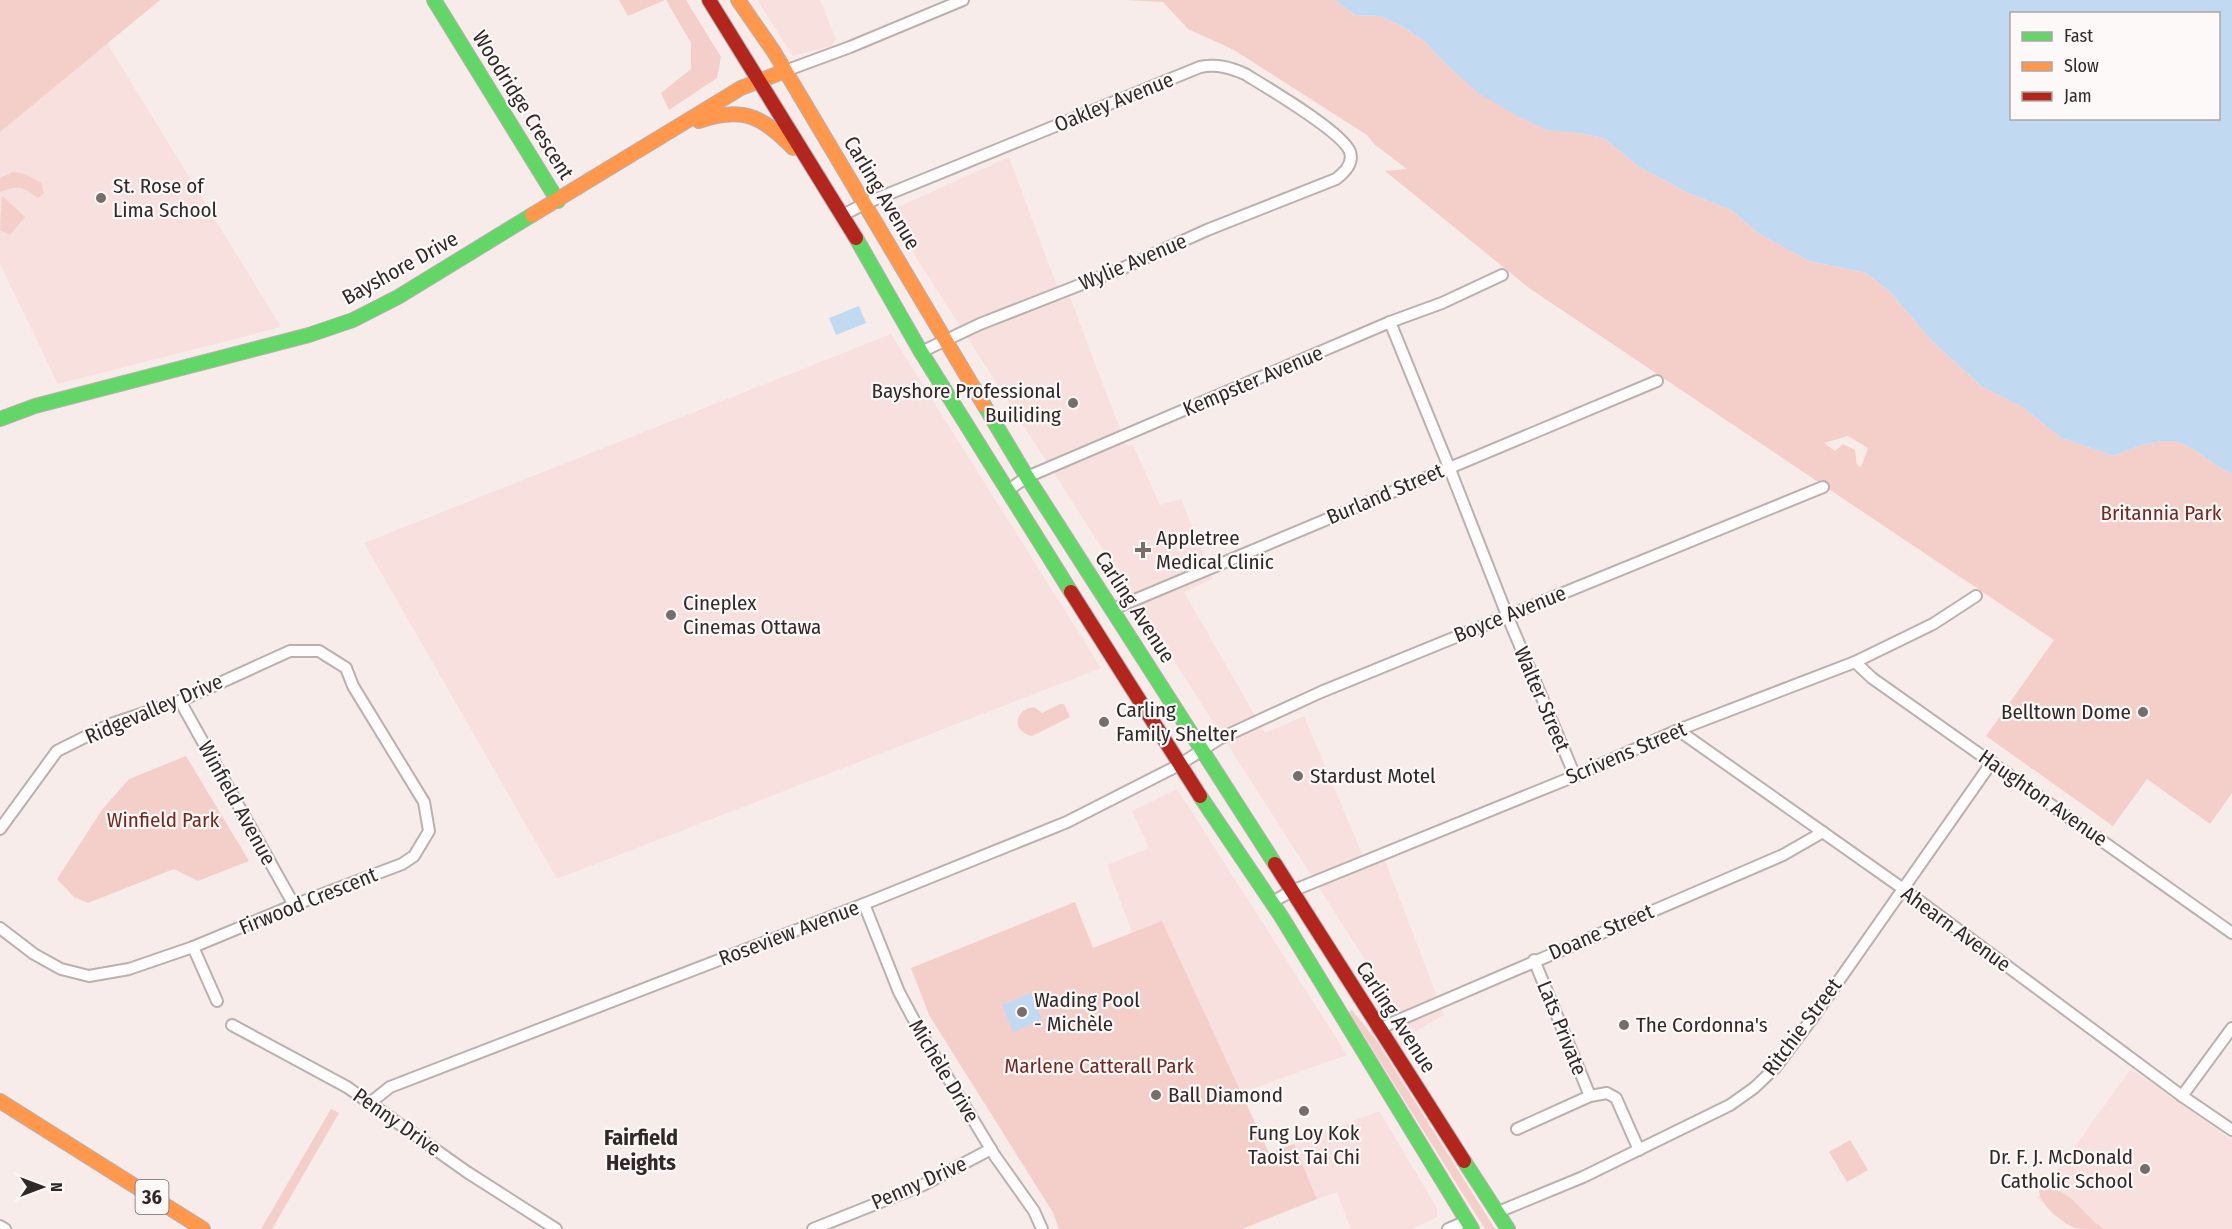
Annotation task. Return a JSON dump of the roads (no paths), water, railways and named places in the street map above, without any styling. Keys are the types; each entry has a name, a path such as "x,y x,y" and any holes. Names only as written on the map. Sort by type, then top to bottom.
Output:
{"main road":[{"name":"Woodridge Crescent","path":"434,0 558,201"},
{"name":"Carling Avenue","path":"709,0 843,215 921,352 1007,491 1179,765 1272,902 1469,1225"},
{"name":"Carling Avenue","path":"738,0 785,71 1027,477 1508,1229"},
{"name":"Bayshore Drive","path":"0,419 43,403 309,335 353,320 398,297 759,80 785,71"},
{"path":"663,136 710,116 726,113 749,114 767,122 777,130 816,172"},
{"name":"36","path":"0,1101 203,1229"}],"street":[{"path":"785,71 963,0"},
{"name":"Oakley Avenue","path":"843,215 864,204 1200,67 1214,64 1245,74 1344,142 1350,152 1351,161 1344,173"},
{"name":"Wylie Avenue","path":"921,352 980,324 1124,268 1207,230 1336,179 1344,173"},
{"name":"Kempster Avenue","path":"1007,491 1027,477 1390,322 1442,303 1502,275"},
{"name":"Walter Street","path":"1390,322 1507,615 1575,776"},
{"name":"Burland Street","path":"1113,609 1657,381"},
{"name":"Boyce Avenue","path":"1202,750 1321,692 1823,487"},
{"name":"Scrivens Street","path":"1272,902 1292,891 1575,776 1678,730 1855,662 1933,624 1976,596"},
{"name":"Ridgevalley Drive","path":"0,829 57,751 111,724 180,701 290,651 319,651 340,665"},
{"name":"Haughton Avenue","path":"1855,662 1872,678 2232,933"},
{"name":"Firwood Crescent","path":"0,928 34,954 61,969 89,976 129,969 193,947 402,864 414,856 429,831 424,802 353,686 346,669 340,665"},
{"name":"Winfield Avenue","path":"180,701 294,905"},
{"name":"Ahearn Avenue","path":"1678,730 1902,888 2182,1096 2232,1130"},
{"name":"Roseview Avenue","path":"370,1103 390,1088 864,904 1067,822 1179,765 1202,750"},
{"name":"Ritchie Street","path":"1498,1212 1583,1178 1730,1105 1754,1088 1774,1068 1814,1016 1992,762"},
{"name":"Doane Street","path":"1378,1029 1534,960 1783,855 1823,832"},
{"name":"Michèle Drive","path":"864,904 899,992 941,1068 991,1149 1034,1211 1041,1229"},
{"path":"193,947 217,1001"},
{"name":"Lats Private","path":"1534,960 1590,1096"},
{"name":"Penny Drive","path":"232,1024 347,1087 467,1172 556,1229"},
{"path":"2182,1096 2232,1028"},
{"path":"1517,1129 1590,1096 1607,1093 1616,1098 1639,1150"},
{"name":"Penny Drive","path":"813,1229 923,1185 991,1149"},
{"path":"1448,1229 1469,1225"},
{"path":"0,1226 5,1229"}],"water":[{"path":"1335,0 2232,0 2232,474 2194,450 2171,441 2151,443 2114,456 2061,438 2024,408 1981,386 1933,342 1889,291 1866,273 1809,261 1761,235 1731,210 1686,192 1638,166 1604,138 1547,130 1519,117 1478,93 1423,40 1398,24 1379,16 1355,15"},
{"path":"859,306 866,323 836,335 829,318"},
{"name":"Wading Pool - Michèle","path":"1031,993 1042,1020 1013,1032 1002,1005"}],"place":[{"name":"St. Rose of Lima School","path":"101,198"},
{"name":"Bayshore Professional Builiding","path":"1073,403"},
{"name":"Appletree Medical Clinic","path":"1143,550"},
{"name":"Cineplex Cinemas Ottawa","path":"671,615"},
{"name":"Belltown Dome","path":"2143,712"},
{"name":"Carling Family Shelter","path":"1104,722"},
{"name":"Stardust Motel","path":"1298,776"},
{"name":"Wading Pool - Michèle","path":"1022,1012"},
{"name":"The Cordonna's","path":"1624,1025"},
{"name":"Ball Diamond","path":"1156,1095"},
{"name":"Fung Loy Kok Taoist Tai Chi","path":"1304,1111"},
{"name":"Dr. F. J. McDonald Catholic School","path":"2145,1169"}],"district":[{"name":"Fairfield Heights","path":"641,1150"}],"park label":[{"name":"Britannia Park","path":"2161,513"},
{"name":"Winfield Park","path":"163,820"},
{"name":"Marlene Catterall Park","path":"1099,1066"}]}
